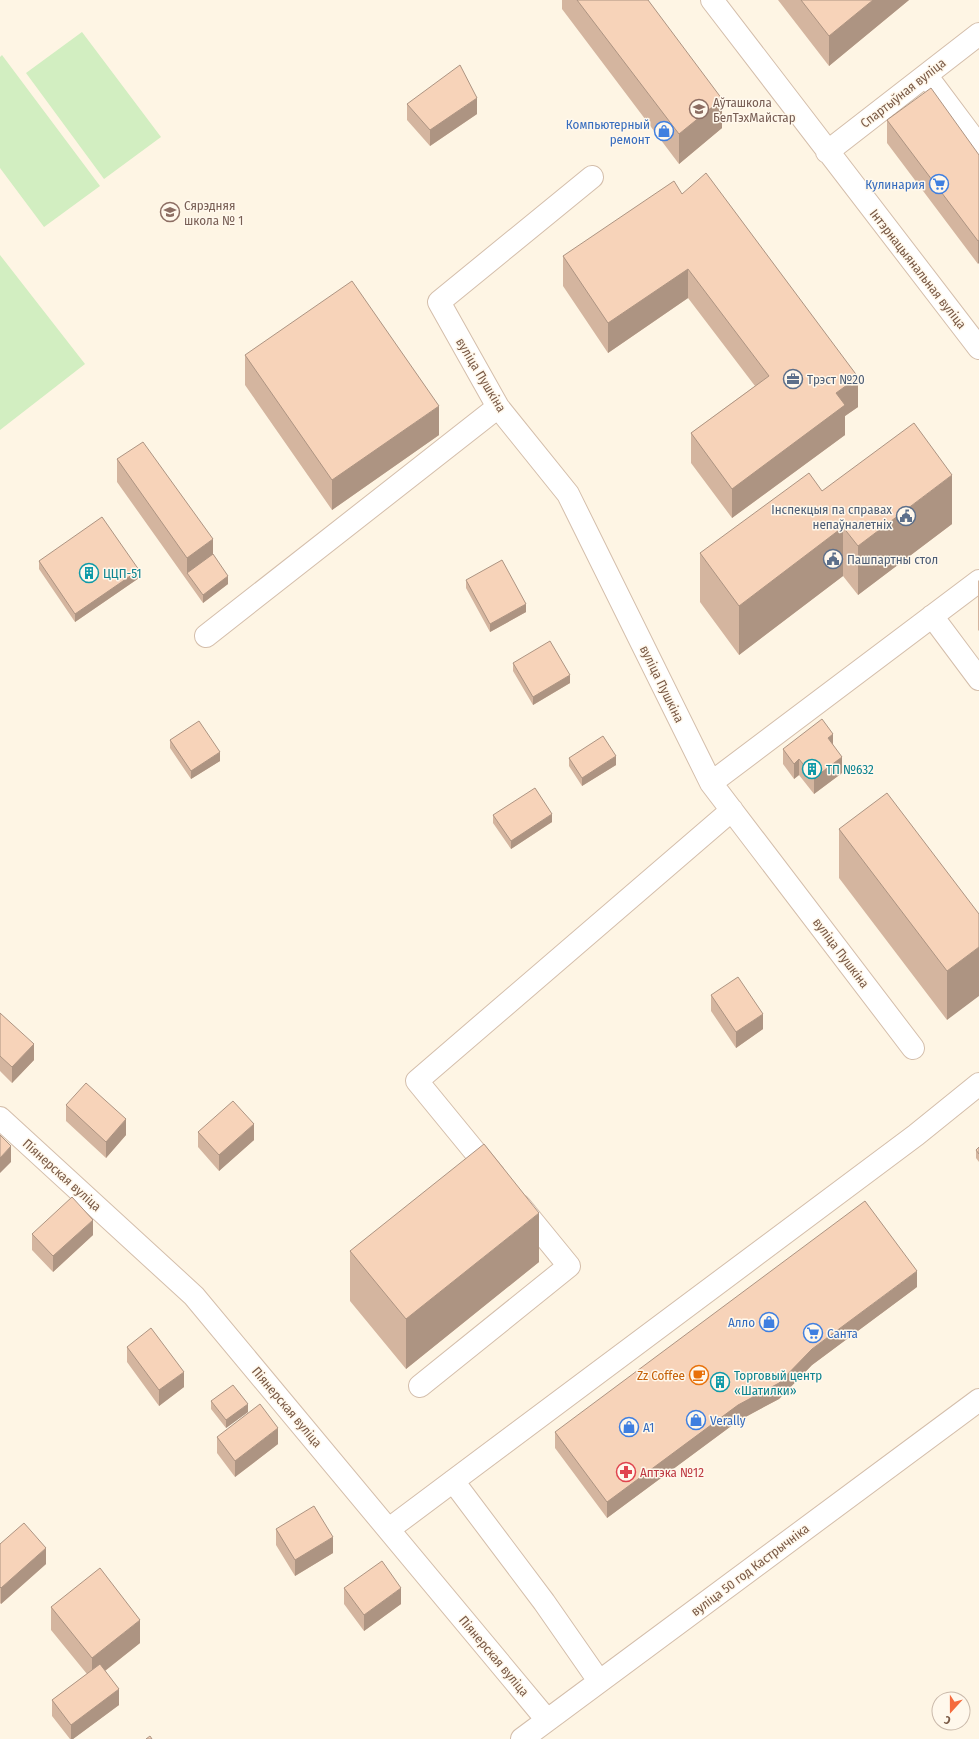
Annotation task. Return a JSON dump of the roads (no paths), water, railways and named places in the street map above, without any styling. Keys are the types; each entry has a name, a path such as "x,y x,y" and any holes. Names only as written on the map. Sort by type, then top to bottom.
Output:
{"street":[{"name":"Інтэрнацыянальная вуліца","path":"712,0 827,152 979,348"},
{"name":"Спартыўная вуліца","path":"827,152 979,34"},
{"path":"926,74 979,146"},
{"name":"вуліца Пушкіна","path":"592,177 439,302 498,407 568,494 711,782 914,1048"},
{"path":"206,636 498,407"},
{"path":"711,782 979,581"},
{"path":"932,616 979,679"},
{"path":"420,1386 569,1266 417,1081 732,810"},
{"path":"389,1529 916,1134 979,1084"},
{"name":"Піянерская вуліца","path":"0,1118 194,1296 547,1720"},
{"name":"вуліца 50 год Кастрычніка","path":"522,1739 979,1400"},
{"path":"453,1482 544,1602 599,1682"}],"place":[{"name":"Аўташкола БелТэхМайстар","path":"699,109"},
{"name":"Компьютерный ремонт","path":"664,131"},
{"name":"Кулинария","path":"939,184"},
{"name":"Сярэдняя школа № 1","path":"170,212"},
{"name":"Трэст №20","path":"793,379"},
{"name":"Інспекцыя па справах непаўналетніх","path":"906,516"},
{"name":"Пашпартны стол","path":"833,559"},
{"name":"ЦЦП-51","path":"89,573"},
{"name":"ТП №632","path":"812,769"},
{"name":"Алло","path":"769,1322"},
{"name":"Санта","path":"813,1333"},
{"name":"Zz Coffee","path":"699,1375"},
{"name":"Торговый центр «Шатилки»","path":"720,1382"},
{"name":"Verally","path":"696,1420"},
{"name":"A1","path":"629,1427"},
{"name":"Аптэка №12","path":"626,1472"}]}
